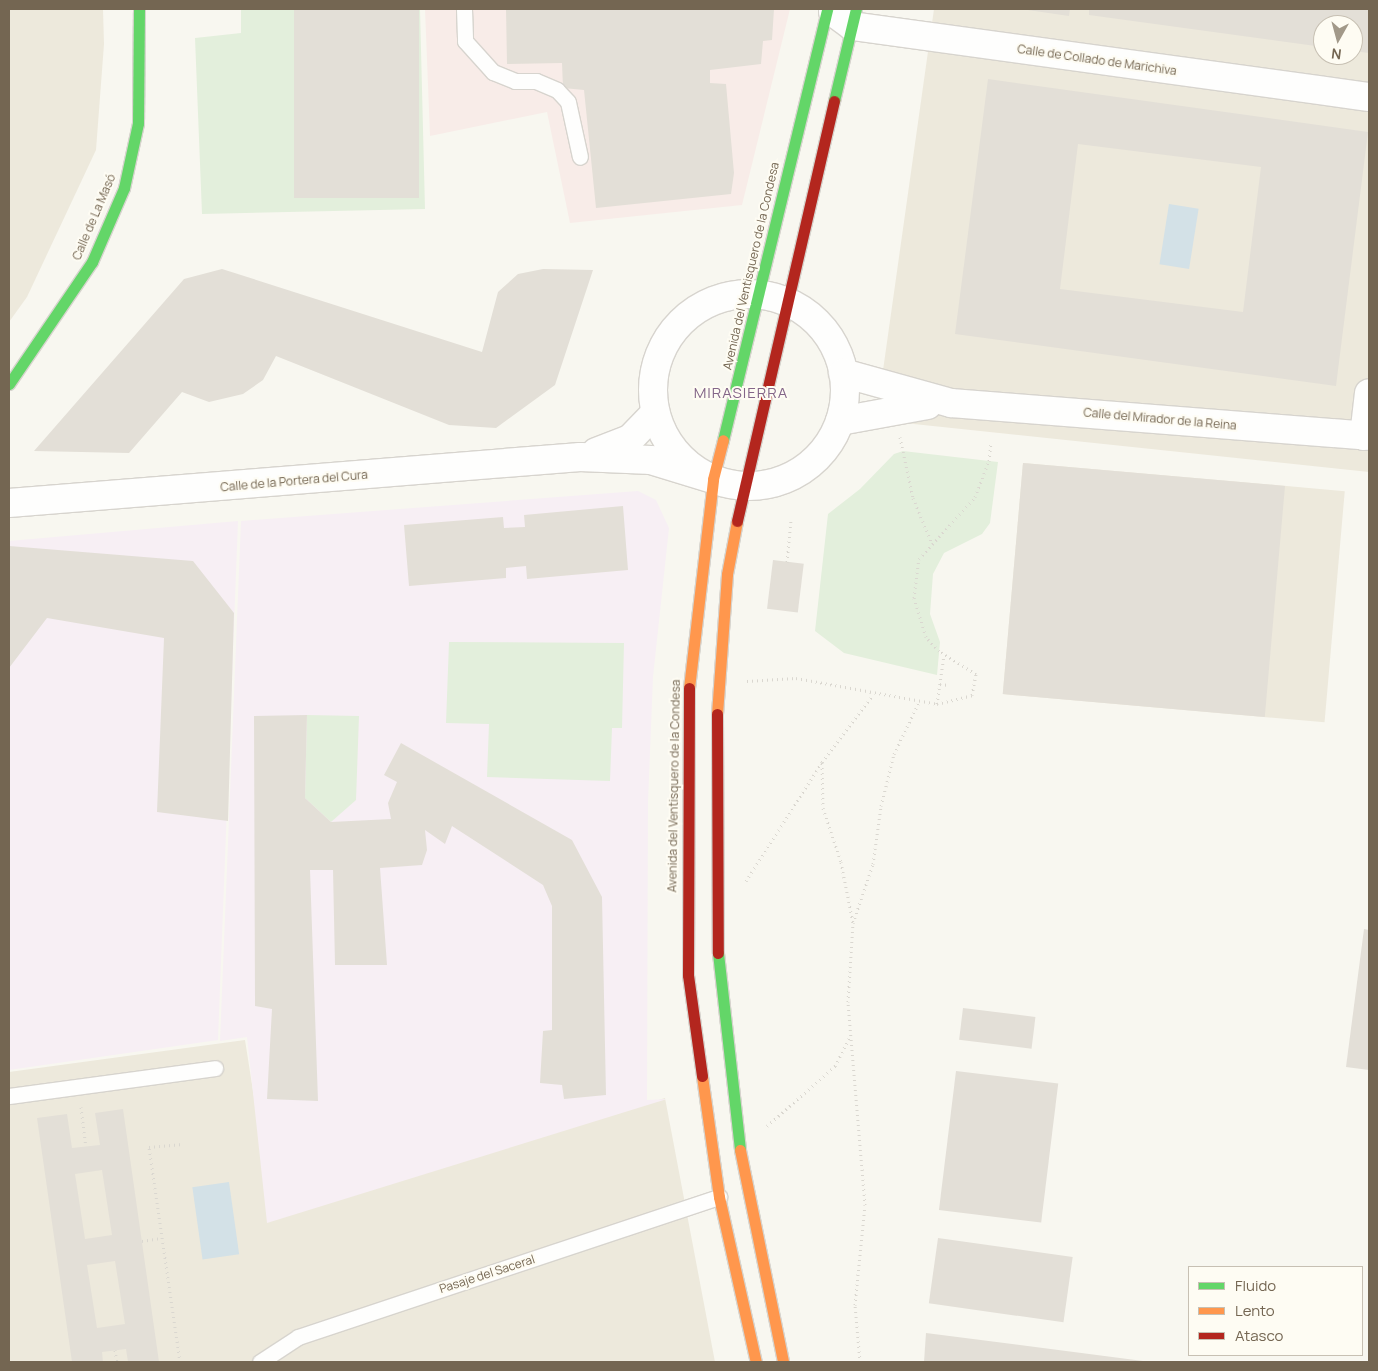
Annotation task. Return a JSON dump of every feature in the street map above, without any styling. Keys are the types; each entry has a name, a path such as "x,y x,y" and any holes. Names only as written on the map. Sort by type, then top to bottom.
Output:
{"main road":[{"name":"Calle de La Masó","path":"9,384 56,321 92,262 124,188 138,123 139,9"},
{"name":"Avenida del Ventisquero de la Condesa","path":"783,1362 746,1195 729,1077 716,932 717,687 727,574 743,486 772,299 829,9"},
{"name":"Avenida del Ventisquero de la Condesa","path":"756,1362 719,1197 688,975 685,846 688,685 714,479 772,299 854,17"}],"street":[{"name":"Calle de Collado de Marichiva","path":"829,9 840,21 854,17 1369,97"},
{"path":"714,479 670,446 655,413 655,368 676,327 714,301 772,299 823,330 843,373 840,421"},
{"name":"Calle del Mirador de la Reina","path":"843,373 952,402 1366,436"},
{"path":"1366,436 1369,393"},
{"name":"Calle del Mirador de la Reina","path":"840,421 952,402"},
{"name":"Calle de la Portera del Cura","path":"580,457 630,439 655,413"},
{"name":"Calle de la Portera del Cura","path":"9,504 580,457 651,460 743,486 774,483 802,470 825,448 840,421"}],"lane":[{"path":"464,9 465,41 493,72 515,80 536,81 557,90 568,102 580,157"},
{"path":"9,1096 215,1068"},
{"name":"Pasaje del Saceral","path":"260,1362 298,1337 719,1197"}],"path":[{"path":"900,434 913,498 931,541"},
{"path":"747,681 796,678 874,695 938,704 965,700 972,695 978,679 966,666 944,654 926,637 914,598 919,559 931,541 975,496 989,461 991,442"},
{"path":"787,562 791,520"},
{"path":"938,704 944,654"},
{"path":"940,684 949,685"},
{"path":"746,881 822,762 874,695"},
{"path":"853,923 873,864 881,806 894,754 919,702"},
{"path":"822,762 823,808 841,862 853,923 850,1036 865,1205 855,1306 860,1362"},
{"path":"767,1126 835,1066 850,1036"},
{"path":"79,1087 86,1146"},
{"path":"180,1362 149,1147 183,1144"},
{"path":"142,1241 162,1238"},
{"path":"115,1350 117,1362"}],"shaded area":[{"path":"9,9 103,9 104,44 96,150 27,297 9,322"},
{"path":"425,9 790,9 742,205 570,223 547,112 430,136"},
{"path":"934,9 1369,9 1369,472 876,420"},
{"path":"1169,204 1199,209 1189,269 1159,264"},
{"path":"1023,463 1345,491 1325,722 1003,694"},
{"path":"638,491 656,500 669,528 653,677 648,802 647,1100 667,1099 267,1223 247,1037 220,1041 241,521"},
{"path":"238,521 218,1040 9,1070 9,541"},
{"path":"245,1040 273,1218 665,1098 715,1362 9,1362 9,1072"},
{"path":"229,1182 239,1254 203,1259 192,1187"}],"green space":[{"path":"241,9 420,9 425,209 202,214 195,38 241,33"},
{"path":"903,451 998,462 990,523 982,534 944,553 933,574 930,614 940,642 937,675 844,653 815,631 828,514 860,489 894,454"},
{"path":"449,642 624,643 622,728 612,728 610,781 487,777 489,724 446,723"},
{"path":"307,715 359,716 356,800 331,822 305,798"}],"building":[{"path":"294,9 419,9 419,198 294,198"},
{"path":"506,9 774,9 772,40 763,41 761,64 710,70 710,83 726,84 734,173 731,194 596,208 584,90 563,88 562,63 507,64"},
{"path":"1021,9 1070,9 1069,16"},
{"path":"1089,9 1369,9 1369,53 1363,52 1363,15 1313,15 1313,46 1089,15"},
{"path":"988,79 1368,132 1336,386 955,334","holes":["1078,144 1261,167 1243,312 1060,289"]},
{"path":"222,269 482,352 498,292 518,274 543,269 593,270 555,385 496,428 449,425 276,356 263,380 243,394 209,402 182,392 129,453 34,451 184,279"},
{"path":"1023,463 1285,486 1265,717 1003,694"},
{"path":"623,506 628,570 527,579 526,566 506,568 506,578 409,586 404,525 503,517 504,528 525,527 524,515"},
{"path":"9,546 193,561 234,613 228,821 157,812 164,638 47,618 9,668"},
{"path":"773,560 804,564 798,612 767,609"},
{"path":"307,715 305,798 331,822 391,819 388,803 397,782 384,775 401,743 572,840 602,897 606,1095 564,1099 562,1085 540,1083 543,1031 552,1030 552,906 543,885 452,826 445,844 425,830 427,850 422,865 380,868 387,965 335,965 333,870 310,870 318,1101 267,1099 272,1009 255,1006 254,716"},
{"path":"1364,929 1369,930 1369,1070 1346,1067"},
{"path":"963,1008 1035,1017 1032,1049 959,1040"},
{"path":"956,1071 1058,1084 1041,1223 939,1210"},
{"path":"123,1109 159,1362 128,1362 126,1349 102,1352 103,1362 72,1362 37,1118 67,1114 72,1148 100,1145 95,1113","holes":["102,1170 112,1235 85,1239 75,1174","115,1261 125,1324 97,1328 87,1265"]},
{"path":"938,1238 1073,1257 1063,1322 929,1303"},
{"path":"926,1333 1143,1361 1143,1362 924,1362"}],"traffic: fast":[{"path":"9,384 92,262 124,188 138,123 139,9"},
{"path":"723,440 827,9"},
{"path":"834,101 856,9"},
{"path":"718,953 740,1150"}],"traffic: slow":[{"path":"689,688 713,479 723,440"},
{"path":"717,714 727,574 737,521"},
{"path":"702,1076 719,1197 756,1362"},
{"path":"740,1150 783,1362"}],"traffic: jam":[{"path":"737,521 834,101"},
{"path":"689,688 688,975 702,1076"},
{"path":"717,714 718,953"}],"district":[{"name":"MIRASIERRA","path":"741,393"}]}
